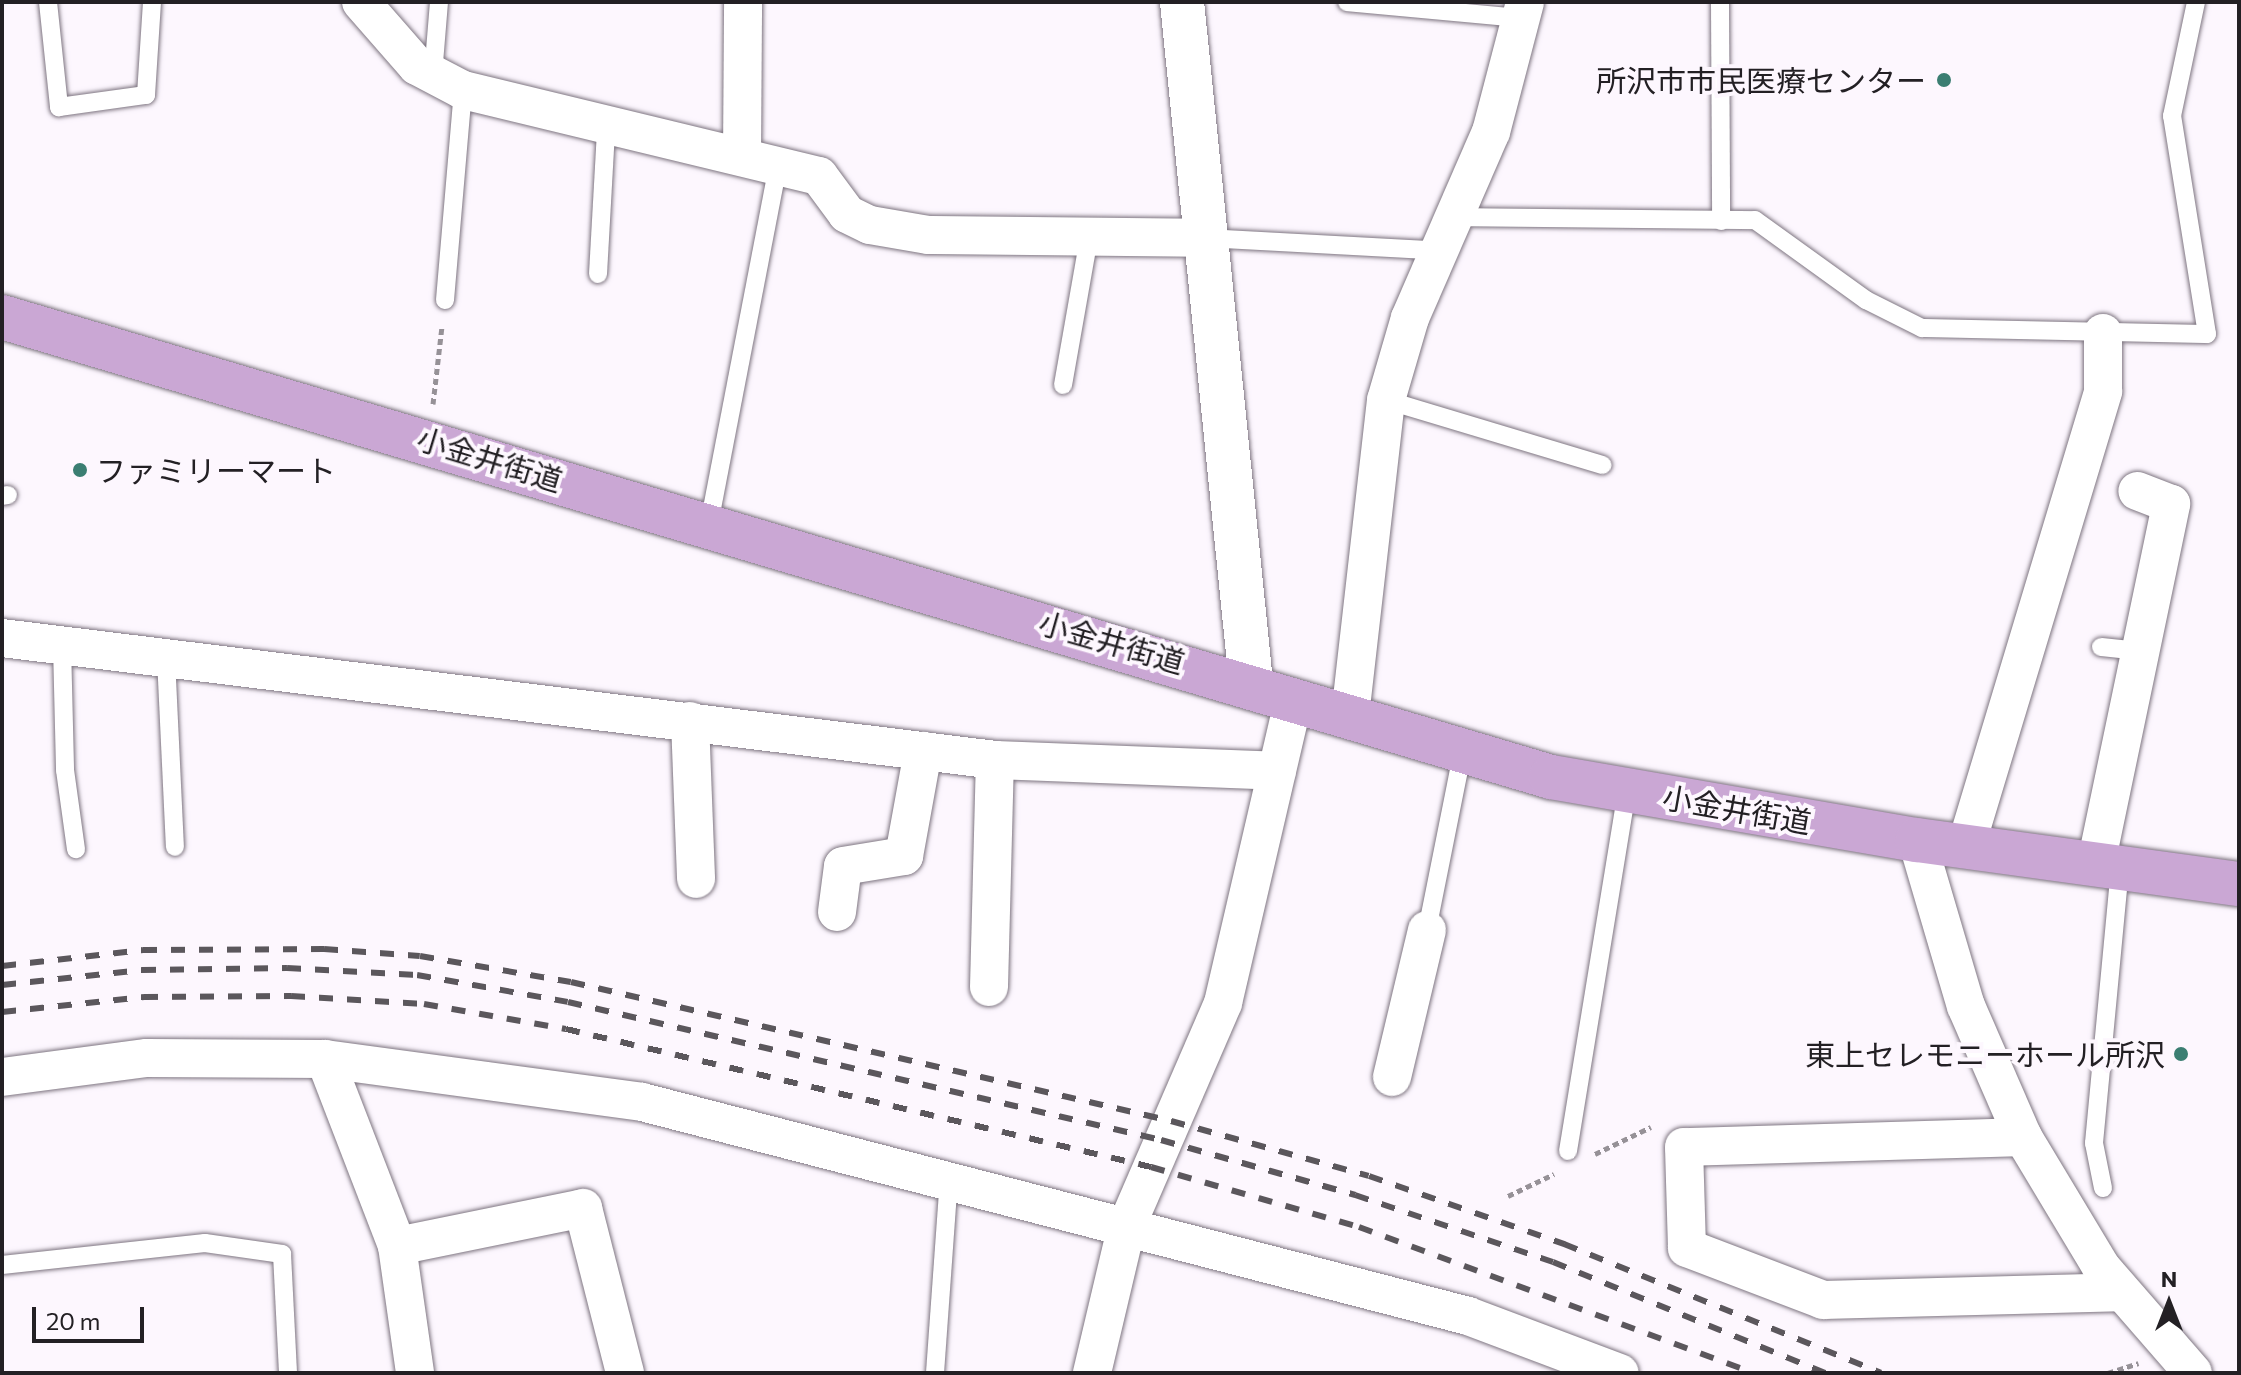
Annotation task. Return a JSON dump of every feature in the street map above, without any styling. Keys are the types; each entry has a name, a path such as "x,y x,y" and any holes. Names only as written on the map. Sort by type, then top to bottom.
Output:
{"main road":[{"name":"小金井街道","path":"2,317 1251,683 1463,750 1627,790 1917,840 2239,884"}],"street":[{"path":"361,2 448,82 606,130 742,156 819,176 847,214 870,225 928,235 1204,238"},
{"path":"742,156 743,2"},
{"path":"1182,2 1251,683"},
{"path":"1350,716 1386,400 1410,318 1491,132 1523,10"},
{"path":"1966,846 2103,391 2103,333"},
{"path":"2108,866 2140,651 2171,504 2137,491"},
{"path":"2,638 995,760 1277,771"},
{"path":"1083,1372 1127,1225 1223,1003 1294,699"},
{"path":"690,721 696,879"},
{"path":"837,912 843,866 904,856 923,751"},
{"path":"989,987 995,760"},
{"path":"1917,840 1966,1006 2023,1137 2119,1292 2193,1373"},
{"path":"1392,1077 1427,930"},
{"path":"2,1077 147,1058 325,1059 642,1102 1127,1225 1468,1316 1620,1373"},
{"path":"325,1059 397,1246 415,1373"},
{"path":"2023,1137 1684,1147 1687,1248 1823,1300 2119,1292"},
{"path":"397,1246 583,1208 625,1373"}],"lane":[{"path":"48,2 59,107 146,95 152,2"},
{"path":"439,2 448,82 445,300"},
{"path":"1347,2 1523,10"},
{"path":"1720,2 1721,221"},
{"path":"1204,238 1448,234 1755,220 1866,300 1922,328 2207,334 2172,116 2196,2"},
{"path":"598,274 606,130"},
{"path":"709,524 778,167"},
{"path":"1063,385 1089,237"},
{"path":"1386,400 1602,465"},
{"path":"62,645 65,770 76,849"},
{"path":"2101,647 2140,651"},
{"path":"166,658 175,847"},
{"path":"1427,930 1463,750"},
{"path":"1568,1151 1627,790"},
{"path":"2103,1188 2094,1143 2108,866"},
{"path":"935,1373 949,1180"},
{"path":"2,1265 205,1243 282,1254 288,1373"}],"path":[{"path":"429,440 445,300"}],"railway":[{"path":"2,966 143,950 324,949 420,956 571,982 1171,1121 1369,1176 1564,1244 1881,1373"},
{"path":"2,985 142,970 287,968 417,975 568,1002 1161,1140 1355,1195 1553,1262 1825,1373"},
{"path":"2,1012 144,997 291,996 424,1004 566,1029 1151,1167 1359,1227 1753,1373"}],"place":[{"name":"所沢市市民医療センター","path":"1944,80"},
{"name":"ファミリーマート","path":"80,470"},
{"name":"東上セレモニーホール所沢","path":"2181,1054"}]}
